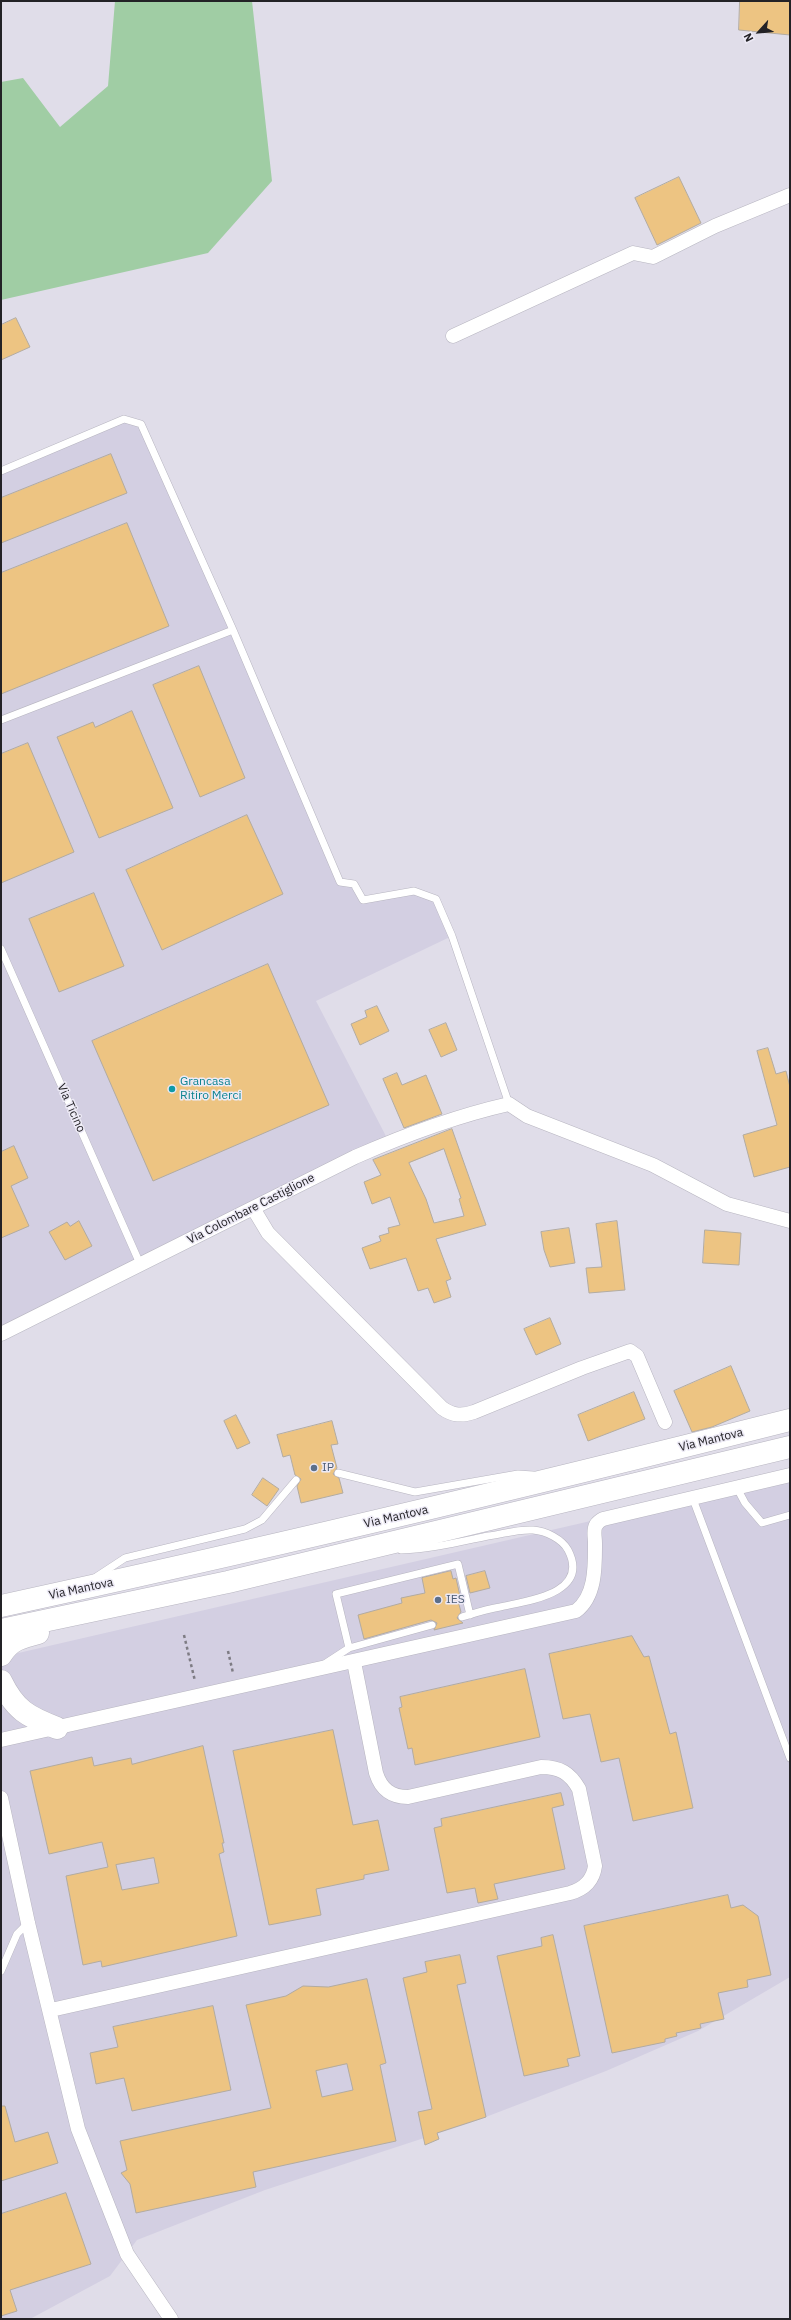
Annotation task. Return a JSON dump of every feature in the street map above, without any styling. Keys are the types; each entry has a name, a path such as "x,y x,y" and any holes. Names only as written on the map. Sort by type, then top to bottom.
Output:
{"highway":[{"name":"Via Mantova","path":"1,1606 219,1559 568,1476 790,1420"},
{"name":"Via Mantova","path":"1,1630 92,1609 228,1582 790,1447"},
{"path":"1,1655 6,1647 18,1638 78,1621 92,1609"},
{"path":"1,1681 20,1710 36,1720 57,1728"}],"street":[{"path":"453,336 633,254 653,257 715,226 790,194"},
{"path":"509,1104 527,1116 653,1166 727,1204 790,1221"},
{"name":"Via Colombare Castiglione","path":"1,1334 141,1266 253,1208 388,1142 476,1111 509,1104"},
{"path":"253,1208 268,1233 442,1408 449,1413 464,1415 474,1412 582,1368 630,1351 637,1356 665,1422"},
{"path":"1,1740 576,1611 584,1605 592,1581 597,1523 604,1519 790,1475"},
{"path":"51,2010 570,1893 579,1890 588,1883 594,1876 595,1866 579,1789 573,1778 562,1770 541,1766 408,1797 398,1797 388,1792 379,1783 376,1773 354,1662"},
{"path":"1,1798 28,1922 51,2010 78,2129 127,2254 171,2319"}],"lane":[{"path":"1,471 124,419 141,424 233,630 340,882 354,884 363,900 414,891 436,899 452,936 509,1104"},
{"path":"1,720 233,630"},
{"name":"Via Ticino","path":"1,949 141,1266"},
{"path":"338,1473 415,1492 518,1474 568,1476"},
{"path":"79,1589 125,1558 245,1530 262,1520 296,1480"},
{"path":"736,1488 745,1503 762,1523 790,1515"},
{"path":"692,1499 790,1758"},
{"path":"347,1553 424,1549 515,1531 534,1530 549,1534 560,1540 568,1550 572,1561 572,1572 565,1583 553,1594 539,1599 462,1617"},
{"path":"349,1648 336,1594 458,1564 470,1615"},
{"path":"320,1668 349,1648 432,1625"},
{"path":"1,1971 17,1934 28,1922"}],"path":[{"path":"184,1635 198,1695"},
{"path":"228,1650 237,1687"}],"shaded area":[{"path":"124,419 141,424 340,882 354,884 363,900 414,891 436,899 452,936 316,1001 389,1142 1,1334 1,471"},
{"path":"790,1475 790,1977 698,2031 606,2071 470,2123 265,2190 137,2240 110,2276 30,2319 1,2319 1,1657"}],"green space":[{"path":"115,1 252,1 272,181 208,253 1,300 1,82 23,78 60,127 108,86"}],"building":[{"path":"740,1 790,1 790,35 739,30"},
{"path":"679,177 701,223 657,245 635,198"},
{"path":"16,318 30,347 1,360 1,325"},
{"path":"111,454 127,493 1,543 1,498"},
{"path":"127,523 169,626 1,694 1,573"},
{"path":"199,666 245,778 200,797 153,685"},
{"path":"132,711 173,808 99,838 57,737 93,722 95,727"},
{"path":"28,743 74,852 1,883 1,754"},
{"path":"247,815 283,894 162,950 126,870"},
{"path":"94,893 124,966 59,992 29,919"},
{"path":"268,964 329,1105 153,1181 92,1041"},
{"path":"377,1006 389,1031 360,1045 351,1024 367,1017 365,1011"},
{"path":"446,1023 457,1050 441,1057 429,1030"},
{"path":"768,1048 776,1074 786,1071 790,1087 790,1167 754,1177 743,1135 777,1125 757,1051"},
{"path":"397,1073 402,1085 426,1075 442,1114 404,1128 383,1079"},
{"path":"452,1129 486,1225 436,1239 451,1279 446,1281 451,1297 434,1303 428,1288 418,1291 406,1258 370,1269 362,1248 381,1241 379,1236 389,1233 388,1228 400,1225 390,1197 372,1204 364,1182 381,1175 373,1160","holes":["444,1149 461,1198 459,1199 464,1216 434,1223 426,1199 409,1163"]},
{"path":"14,1146 28,1178 11,1186 29,1226 1,1238 1,1152"},
{"path":"79,1221 92,1246 65,1260 49,1232 67,1222 70,1226"},
{"path":"617,1221 625,1290 589,1293 586,1268 602,1267 596,1224"},
{"path":"569,1228 575,1263 550,1267 544,1250 541,1232"},
{"path":"705,1230 741,1233 739,1265 703,1263"},
{"path":"550,1318 561,1344 536,1355 524,1329"},
{"path":"731,1366 750,1411 712,1427 692,1432 674,1391"},
{"path":"634,1392 645,1419 588,1441 578,1415"},
{"path":"236,1415 250,1443 237,1449 224,1421"},
{"path":"332,1421 338,1444 331,1445 337,1468 333,1474 339,1478 343,1493 301,1503 297,1486 301,1479 295,1475 290,1455 283,1457 277,1435"},
{"path":"263,1478 279,1489 267,1506 252,1495"},
{"path":"451,1571 453,1579 456,1578 460,1596 457,1597 461,1612 457,1618 463,1623 434,1630 437,1623 431,1620 364,1639 358,1615 402,1603 401,1598 425,1593 422,1578"},
{"path":"485,1571 490,1588 470,1593 466,1576"},
{"path":"632,1636 644,1657 649,1656 670,1734 676,1732 693,1808 633,1821 619,1758 601,1762 590,1714 563,1719 549,1654"},
{"path":"525,1669 540,1737 415,1765 412,1748 408,1749 399,1708 402,1707 400,1697"},
{"path":"333,1730 353,1825 378,1820 389,1870 364,1875 364,1879 316,1889 321,1915 269,1925 233,1751"},
{"path":"203,1746 224,1843 222,1843 224,1852 219,1854 237,1936 102,1967 101,1961 83,1965 66,1876 108,1867 102,1842 49,1854 30,1771 92,1757 94,1766 131,1758 132,1764","holes":["154,1858 159,1883 122,1890 116,1865"]},
{"path":"561,1793 564,1805 552,1808 565,1869 494,1884 498,1899 478,1903 475,1888 447,1893 434,1828 442,1826 441,1819"},
{"path":"728,1895 731,1908 743,1905 758,1916 771,1975 747,1980 748,1987 718,1993 724,2019 700,2024 701,2028 676,2033 677,2036 665,2039 665,2042 612,2053 584,1926"},
{"path":"553,1935 580,2056 567,2059 569,2066 524,2076 497,1956 542,1946 541,1938"},
{"path":"460,1955 466,1983 457,1985 486,2117 437,2133 439,2139 425,2145 418,2112 432,2109 403,1978 427,1972 425,1962"},
{"path":"367,1979 386,2063 380,2065 396,2141 253,2172 256,2187 136,2213 130,2184 121,2173 127,2170 120,2141 271,2108 246,2005 286,1996 303,1986 328,1987","holes":["347,2064 353,2090 322,2097 316,2071"]},
{"path":"213,2006 231,2090 132,2111 124,2078 96,2084 90,2053 118,2047 113,2027"},
{"path":"1,2106 5,2106 15,2142 48,2132 58,2163 1,2181"},
{"path":"66,2193 91,2264 10,2290 17,2311 1,2316 1,2214"}],"place":[{"name":"Grancasa Ritiro Merci","path":"172,1089"},
{"name":"IP","path":"314,1468"},
{"name":"IES","path":"438,1600"}]}
